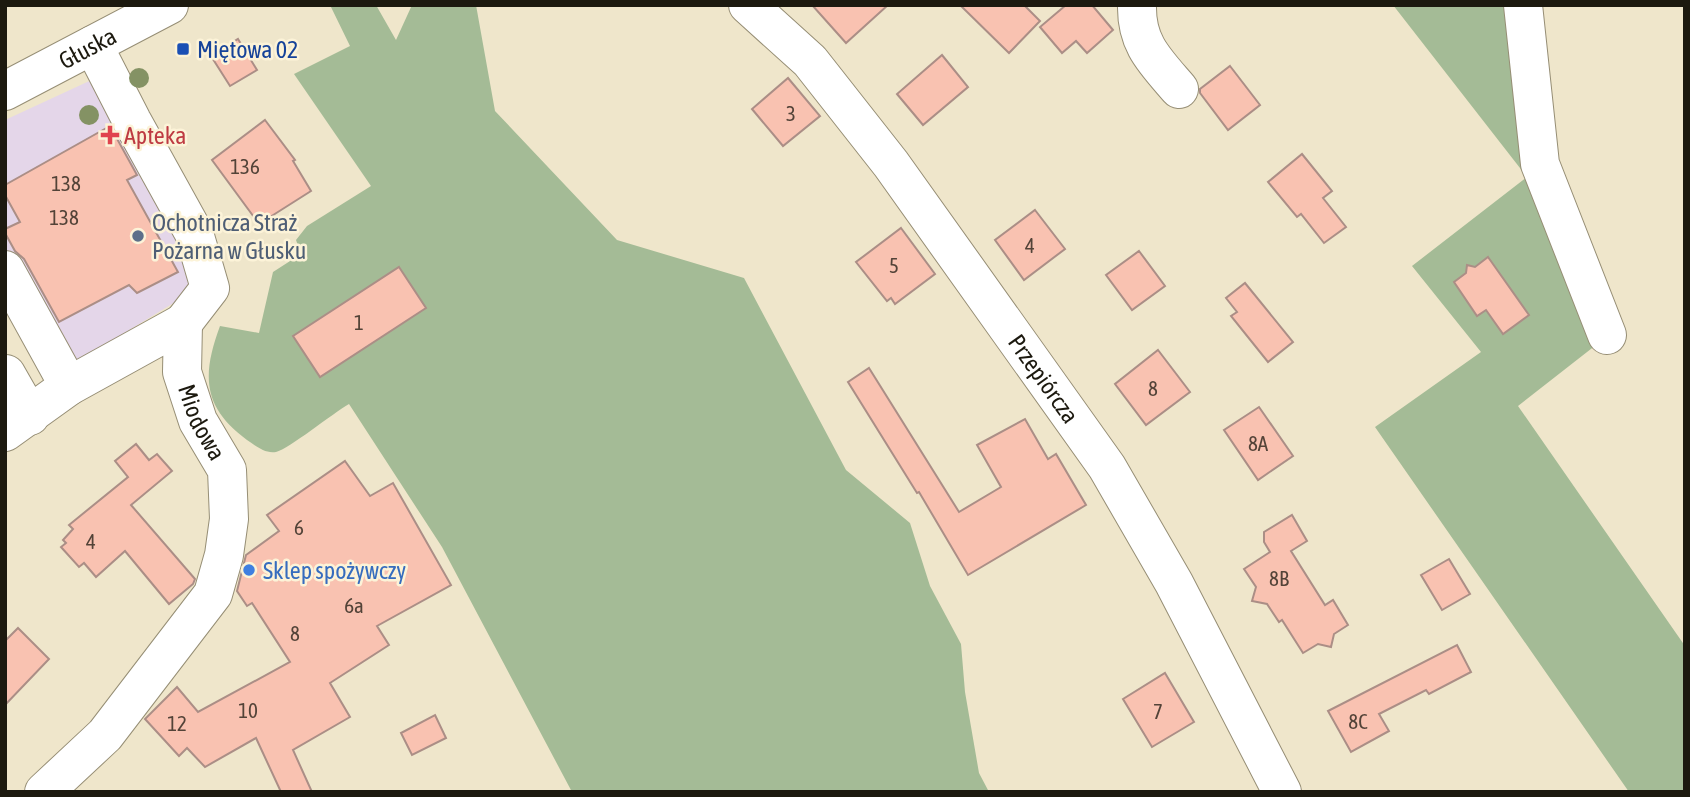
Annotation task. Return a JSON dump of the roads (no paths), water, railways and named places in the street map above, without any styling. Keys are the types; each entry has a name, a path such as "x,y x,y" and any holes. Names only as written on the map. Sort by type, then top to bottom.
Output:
{"street":[{"name":"Głuska","path":"5,91 169,5"},
{"name":"Przepiórcza","path":"748,5 810,61 891,164 1107,467 1174,583 1282,792"},
{"path":"1138,5 1137,26 1146,47 1179,89"},
{"path":"1523,5 1540,164 1607,335"},
{"path":"6,374 18,424 69,386 183,323 210,288 194,233 93,45"},
{"path":"5,270 69,386"},
{"name":"Miodowa","path":"44,792 105,735 213,594 224,555 229,519 227,470 198,421 182,372 183,323"}],"place":[{"name":"Miętowa 02","path":"183,49"},
{"name":"Apteka","path":"110,135"},
{"name":"Ochotnicza Straż Pożarna w Głusku","path":"138,236"},
{"name":"Sklep spożywczy","path":"249,570"}]}
